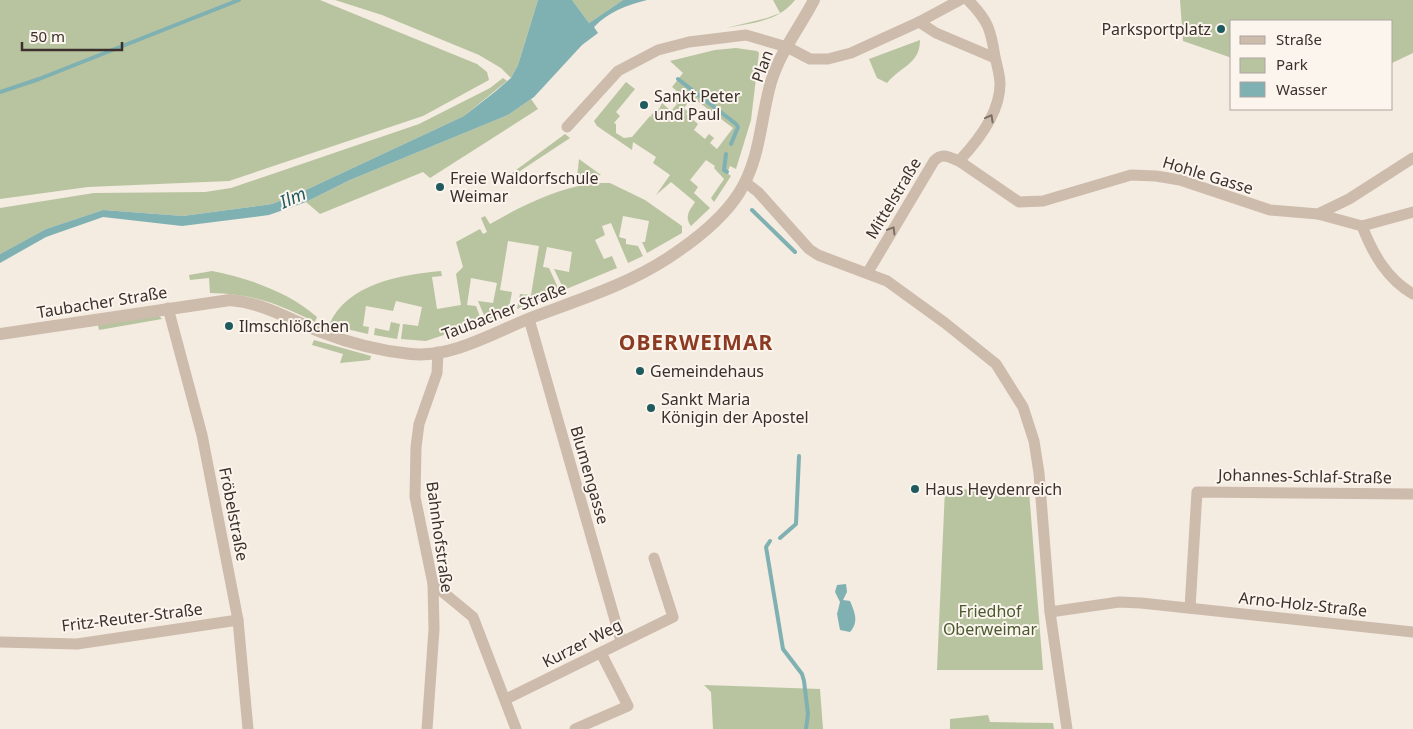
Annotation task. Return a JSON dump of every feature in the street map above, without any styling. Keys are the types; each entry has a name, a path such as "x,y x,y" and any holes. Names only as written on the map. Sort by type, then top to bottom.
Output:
{"street":[{"name":"Plan","path":"731,204 745,182 759,147 771,82 787,47 814,0"},
{"path":"567,127 618,71 658,50 689,42 746,34 787,47 810,59 828,59 851,53 920,22 960,0"},
{"path":"959,161 975,144 996,107 1000,84 991,28 968,0"},
{"path":"920,22 936,32 995,58"},
{"name":"Mittelstraße","path":"868,272 938,156 944,155 959,161"},
{"path":"1318,214 1349,200 1413,158"},
{"name":"Hohle Gasse","path":"959,161 1019,202 1042,201 1131,174 1143,174 1180,180 1270,210 1318,214 1362,226"},
{"path":"745,182 758,192 809,248 818,255 868,272 887,281 945,323 996,364 1023,406 1034,441 1039,473 1050,612 1067,729"},
{"name":"Taubacher Straße","path":"0,334 216,301 245,302 277,311 320,332 342,340 411,354 438,352 457,348 650,269 698,237 731,204"},
{"path":"1413,212 1362,226 1378,259 1398,285 1413,294"},
{"name":"Fröbelstraße","path":"168,308 202,435 238,620 248,729"},
{"name":"Blumengasse","path":"529,319 621,641"},
{"name":"Bahnhofstraße","path":"427,729 434,629 433,584 415,497 416,447 419,424 437,373 438,352"},
{"name":"Johannes-Schlaf-Straße","path":"1190,608 1197,492 1413,494"},
{"name":"Kurzer Weg","path":"506,699 673,617 654,558"},
{"path":"433,584 473,618 506,699 516,729"},
{"name":"Arno-Holz-Straße","path":"1050,612 1119,602 1413,632"},
{"name":"Fritz-Reuter-Straße","path":"0,642 78,644 238,620"},
{"path":"575,729 628,706 601,653"}],"green space":[{"path":"0,0 320,0 477,64 487,72 489,80 423,116 229,181 88,187 0,199"},
{"path":"335,0 538,0 518,65 511,78 501,68 479,55 382,15"},
{"path":"572,0 623,0 589,23"},
{"path":"773,0 795,0 781,13 772,17 754,23 726,28 780,13"},
{"path":"1180,0 1413,0 1413,53 1393,63 1393,20 1230,20 1230,57 1183,41"},
{"path":"920,40 917,54 909,64 887,83 877,78 869,59"},
{"path":"736,48 757,51 759,53 751,120 736,169 730,166 727,173 731,176 714,202 711,198 724,179 714,168 715,166 706,160 690,180 698,187 694,193 710,208 691,226 688,216 695,202 671,182 656,195 670,175 653,163 656,157 633,142 632,150 597,126 594,121 626,82 635,89 616,112 620,116 614,123 616,124 616,133 624,138 632,137 650,116 652,117 651,115 659,109 662,103 671,111 677,104 672,100 678,92 672,87 683,73 670,61 715,50","holes":["692,97 733,128 717,149 710,143 714,138 709,134 705,139 694,130 698,124 686,114 688,112 684,108"]},
{"path":"503,78 507,81 464,116 272,204 183,216 103,210 46,229 0,254 0,208 94,193 205,192 231,188 419,124 490,88"},
{"path":"531,99 538,109 430,178 423,172 320,214 306,202 350,180 508,115"},
{"path":"565,134 570,138 514,175 512,173"},
{"path":"579,159 601,175 577,178"},
{"path":"592,183 610,183 645,200 682,226 682,233 647,253 642,242 645,242 649,221 623,216 619,237 626,239 626,244 638,246 643,256 628,263 611,223 602,226 605,235 595,240 604,259 612,256 617,268 564,290 554,269 569,272 572,252 547,247 543,267 549,268 560,292 517,309 520,294 531,295 539,246 508,241 500,290 512,292 508,313 486,320 478,301 493,303 497,283 471,278 467,305 476,306 482,322 426,341 401,339 403,324 418,326 422,307 396,301 393,311 366,306 363,326 369,327 368,334 329,325 337,311 348,299 377,284 409,275 441,271 442,276 432,277 437,309 461,305 456,274 463,267 456,242 480,229 483,234 487,232 481,218 485,216 490,224 539,199"},
{"path":"212,271 254,282 281,293 317,317 315,322 264,301 239,295 210,293 209,278 190,280 189,275"},
{"path":"158,315 162,319 99,330 98,325"},
{"path":"391,322 400,324 397,339 374,335 375,328 389,331"},
{"path":"314,340 371,356 370,360 340,363 343,354 312,345"},
{"name":"Friedhof Oberweimar","path":"945,489 1029,491 1043,670 937,670"},
{"path":"704,685 820,689 823,729 713,729 711,692"},
{"path":"988,715 990,722 1053,723 1054,729 950,729 950,719"}],"water":[{"name":"Ilm","path":"538,0 572,0 589,23 623,0 647,0 632,4 605,17 594,27 598,33 582,45 534,97 508,115 350,180 306,202 269,215 182,226 103,217 46,237 0,263 0,254 46,229 103,210 183,216 272,204 464,116 511,78 518,65"},
{"path":"846,584 847,592 843,600 850,601 855,617 853,628 850,632 840,630 837,614 840,602 835,592 837,585"}],"waterway":[{"path":"0,92 39,79 239,0"},
{"path":"678,79 736,124 738,127 731,144"},
{"path":"726,154 724,170 727,172"},
{"path":"752,210 795,252"},
{"path":"780,538 796,524 799,456"},
{"path":"770,541 766,547 783,649 802,674 808,714 806,729"}],"place":[{"name":"Parksportplatz","path":"1221,29"},
{"name":"Sankt Peter und Paul","path":"644,105"},
{"name":"Freie Waldorfschule Weimar","path":"440,187"},
{"name":"Ilmschlößchen","path":"229,326"},
{"name":"Gemeindehaus","path":"640,371"},
{"name":"Sankt Maria Königin der Apostel","path":"651,408"},
{"name":"Haus Heydenreich","path":"915,489"}],"district":[{"name":"OBERWEIMAR","path":"696,343"}]}
